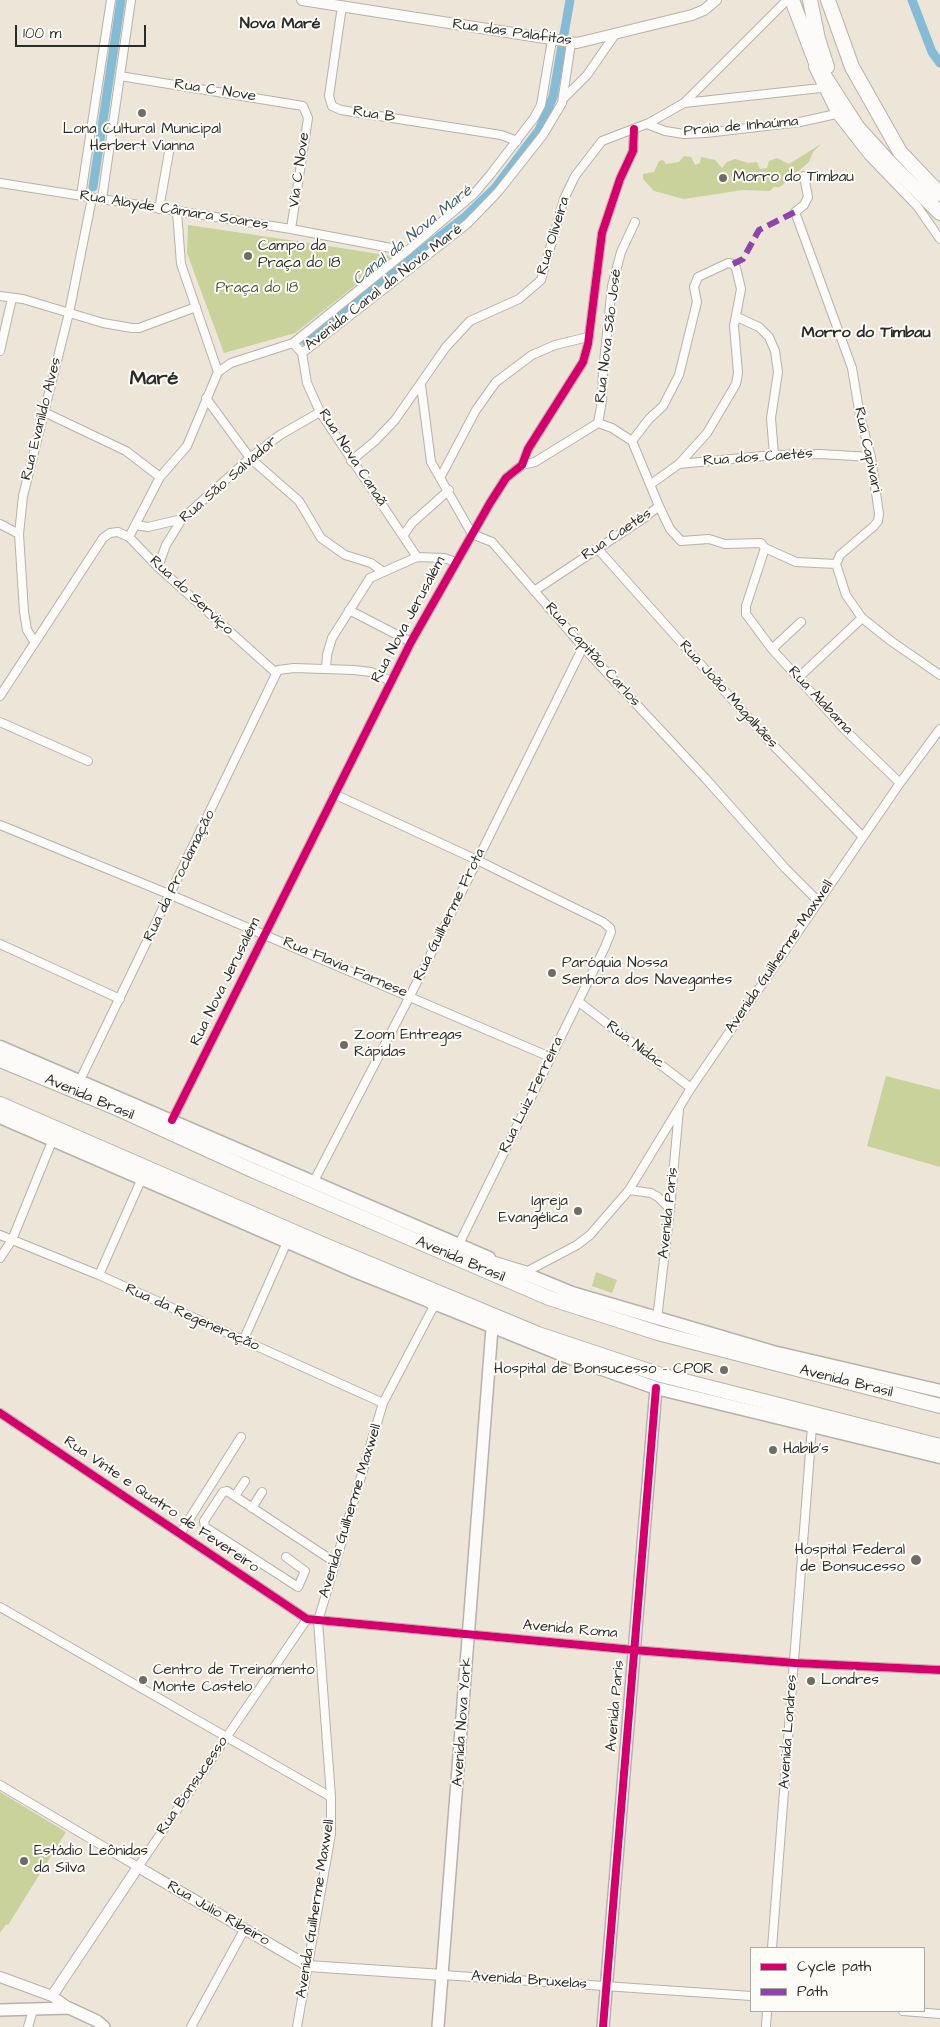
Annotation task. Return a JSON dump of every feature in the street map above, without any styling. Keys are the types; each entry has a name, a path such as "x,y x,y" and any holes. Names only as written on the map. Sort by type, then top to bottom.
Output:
{"highway":[{"path":"792,0 816,62 858,128 940,213"},
{"path":"810,0 818,39 837,95"},
{"path":"828,0 852,67 900,152 939,192"},
{"path":"838,0 852,67"},
{"name":"Avenida Brasil","path":"0,1047 572,1293 773,1352 940,1391"},
{"name":"Avenida Brasil","path":"0,1060 114,1108 397,1234 549,1298 588,1312 767,1363 940,1406"},
{"path":"0,1104 322,1244 538,1334 604,1357 741,1397 940,1446"},
{"path":"0,1117 287,1242 492,1328 656,1388 940,1457"},
{"path":"397,1234 524,1273"},
{"path":"322,1244 345,1259 416,1290 435,1304"}],"main road":[{"name":"Avenida Nova York","path":"438,2027 492,1328"},
{"name":"Avenida Paris","path":"603,2027 656,1388"},
{"path":"0,2010 69,2008 97,2021 104,2027"}],"street":[{"path":"81,195 111,0"},
{"path":"102,199 131,0"},
{"name":"Rua das Palafitas","path":"302,0 561,41 614,36 699,12 716,0"},
{"path":"786,0 821,88 836,114 868,155 917,206 940,239"},
{"name":"Rua Oliveira","path":"351,461 375,441 395,420 446,347 470,321 519,300 537,285 546,268 555,226 564,199 575,176 602,142 647,124 684,102 786,0"},
{"name":"Rua B","path":"342,6 329,96 332,106 341,110 501,135 516,140"},
{"path":"563,99 587,75 614,36"},
{"name":"Avenida Canal da Nova Maré","path":"561,41 563,99 537,142 498,192 467,224 302,353 293,343 474,194 541,105 561,41"},
{"name":"Rua C Nove","path":"120,76 296,103 303,106 307,111"},
{"path":"684,102 821,88"},
{"name":"Via C Nove","path":"291,229 308,118 307,111"},
{"name":"Praia de Inhaúma","path":"647,124 661,131 699,134 800,122 836,114"},
{"name":"Rua Nova Jerusalém","path":"172,1120 334,794 412,642 472,534 506,478 522,465 528,449 582,362 588,337 602,233 620,179 633,151 634,129"},
{"path":"159,209 169,152"},
{"name":"Rua Capivari","path":"804,176 808,197 804,205 795,212 846,348 871,457 878,521 840,555 836,564"},
{"name":"Rua Alayde Câmara Soares","path":"0,183 291,229 407,251"},
{"name":"Rua Evanildo Alves","path":"34,641 25,625 19,534 23,496 68,313 92,198"},
{"path":"177,212 181,264 218,372"},
{"name":"Rua Nova São José","path":"598,424 602,401 603,371 612,286 621,252 635,222"},
{"path":"522,465 535,462 598,424 612,428 632,441 649,419 663,406 679,375 697,302 694,287 698,277 728,263 733,264 736,268 741,289 734,326 738,373 736,384 707,433 679,464 651,484"},
{"path":"0,296 132,328 196,307"},
{"path":"0,350 12,298"},
{"path":"737,317 760,327 769,337 775,351 778,372 771,418 774,455"},
{"path":"440,478 476,410 496,382 532,354 588,337"},
{"path":"0,696 34,641 103,538 110,533 118,532 129,536 160,477 187,446 218,372 231,363 293,343"},
{"name":"Rua Nova Canaã","path":"302,353 307,383 320,412 417,557"},
{"path":"421,385 431,462 449,490 472,534"},
{"path":"206,398 250,458 299,501 321,538 345,555 372,563 382,571"},
{"path":"44,412 126,451 160,477"},
{"name":"Rua São Salvador","path":"158,567 166,545 182,519 250,458 280,435 320,412"},
{"name":"Rua Caetés","path":"534,591 659,506 632,441"},
{"name":"Rua dos Caetés","path":"679,464 774,455 820,454 871,457"},
{"path":"403,536 412,523 449,490"},
{"path":"659,506 670,529 681,541 709,539 725,544 761,543 764,548 796,562 836,564 842,586 862,618 891,641 940,674"},
{"path":"135,525 148,527 182,519"},
{"path":"0,524 19,534"},
{"name":"Rua Capitão Carlos","path":"472,534 492,542 584,647 785,868 818,901"},
{"name":"Rua do Serviço","path":"129,536 158,567 277,672"},
{"name":"Rua João Magalhães","path":"598,548 770,742 863,837"},
{"name":"Rua Alabama","path":"764,548 748,600 746,614 772,649 845,730 900,783"},
{"path":"326,669 327,655 332,638 370,578 417,557 444,558 456,562"},
{"path":"349,610 412,642"},
{"path":"798,678 862,618"},
{"path":"772,649 800,622"},
{"name":"Rua Guilherme Frota","path":"314,1181 410,996 584,647"},
{"path":"277,672 294,668 371,672 391,681"},
{"name":"Rua da Proclamação","path":"80,1080 171,895 277,672"},
{"path":"0,722 88,761"},
{"name":"Avenida Guilherme Maxwell","path":"524,1273 577,1246 590,1235 629,1190 690,1088 900,783 940,730"},
{"path":"334,794 477,860"},
{"name":"Rua Flavia Farnese","path":"0,826 171,895 550,1057"},
{"name":"Rua Luiz Ferreira","path":"459,1244 606,947 611,932 603,922 477,860"},
{"path":"0,944 120,998"},
{"name":"Rua Nidac","path":"579,1002 690,1088"},
{"name":"Avenida Paris","path":"657,1319 670,1209 679,1106"},
{"path":"0,1258 12,1240 53,1139"},
{"path":"99,1275 142,1178"},
{"path":"629,1190 651,1193 670,1209"},
{"name":"Rua da Regeneração","path":"0,1235 99,1275 383,1403"},
{"path":"243,1341 287,1242"},
{"name":"Avenida Guilherme Maxwell","path":"297,2027 331,1834 332,1797 318,1621 383,1403 435,1304"},
{"name":"Rua Vinte e Quatro de Fevereiro","path":"0,1413 307,1619"},
{"name":"Avenida Londres","path":"772,1947 812,1426"},
{"path":"180,1534 241,1437"},
{"path":"235,1496 245,1481"},
{"path":"286,1557 305,1571 298,1587 204,1527 204,1521 223,1492 227,1491 336,1562"},
{"path":"252,1508 262,1492"},
{"path":"0,1607 225,1738 332,1797"},
{"path":"307,1619 318,1621"},
{"name":"Rua Bonsucesso","path":"52,1996 307,1619"},
{"name":"Avenida Roma","path":"318,1621 794,1663 940,1670"},
{"name":"Rua Julio Ribeiro","path":"0,1785 308,1966"},
{"path":"192,2027 244,1930"},
{"name":"Avenida Bruxelas","path":"308,1966 750,1996"},
{"path":"0,1977 52,1996 69,2008"},
{"path":"28,2027 33,2010"},
{"path":"766,2027 767,2012"},
{"path":"915,2012 940,2014"}],"green space":[{"path":"821,144 813,152 809,162 780,187 774,187 770,191 743,190 684,199 654,191 643,179 643,174 654,172 659,161 663,160 666,164 679,162 684,156 691,157 695,165 700,163 701,157 715,160 722,168 727,162 735,159 748,163 757,162 760,169 767,168 769,161 777,158 789,164"},
{"name":"Praça do 18","path":"188,225 392,256 295,333 224,353 187,253"},
{"path":"886,1076 940,1090 940,1167 867,1146"},
{"path":"596,1272 617,1280 612,1293 592,1286"},
{"name":"Estádio Leônidas da Silva","path":"0,1792 66,1832 8,1925 6,1924 0,1933"}],"waterway":[{"path":"93,187 121,0"},
{"name":"Canal da Nova Maré","path":"305,341 466,216 495,188 539,130 553,97 570,0"},
{"path":"912,0 932,52 940,63"}],"marked path":[{"path":"733,264 743,259 759,230 795,212"}],"cycle path":[{"path":"172,1120 411,642 490,503 506,478 522,465 528,449 583,362 588,344 602,233 620,179 633,151 634,129"},
{"path":"603,2027 656,1388"},
{"path":"0,1413 307,1619 634,1650 795,1663 940,1670"}],"place":[{"name":"Lona Cultural Municipal Herbert Vianna","path":"142,113"},
{"name":"Morro do Timbau","path":"723,178"},
{"name":"Campo da Praça do 18","path":"248,256"},
{"name":"Paróquia Nossa Senhora dos Navegantes","path":"552,973"},
{"name":"Zoom Entregas Rápidas","path":"344,1045"},
{"name":"Igreja Evangélica","path":"578,1211"},
{"name":"Hospital de Bonsucesso - CPOR","path":"724,1370"},
{"name":"Habib's","path":"773,1450"},
{"name":"Hospital Federal de Bonsucesso","path":"916,1560"},
{"name":"Centro de Treinamento Monte Castelo","path":"143,1680"},
{"name":"Londres","path":"811,1681"},
{"name":"Estádio Leônidas da Silva","path":"24,1861"}],"district":[{"name":"Nova Maré","path":"280,25"},
{"name":"Morro do Timbau","path":"866,334"},
{"name":"Maré","path":"154,380"}]}
